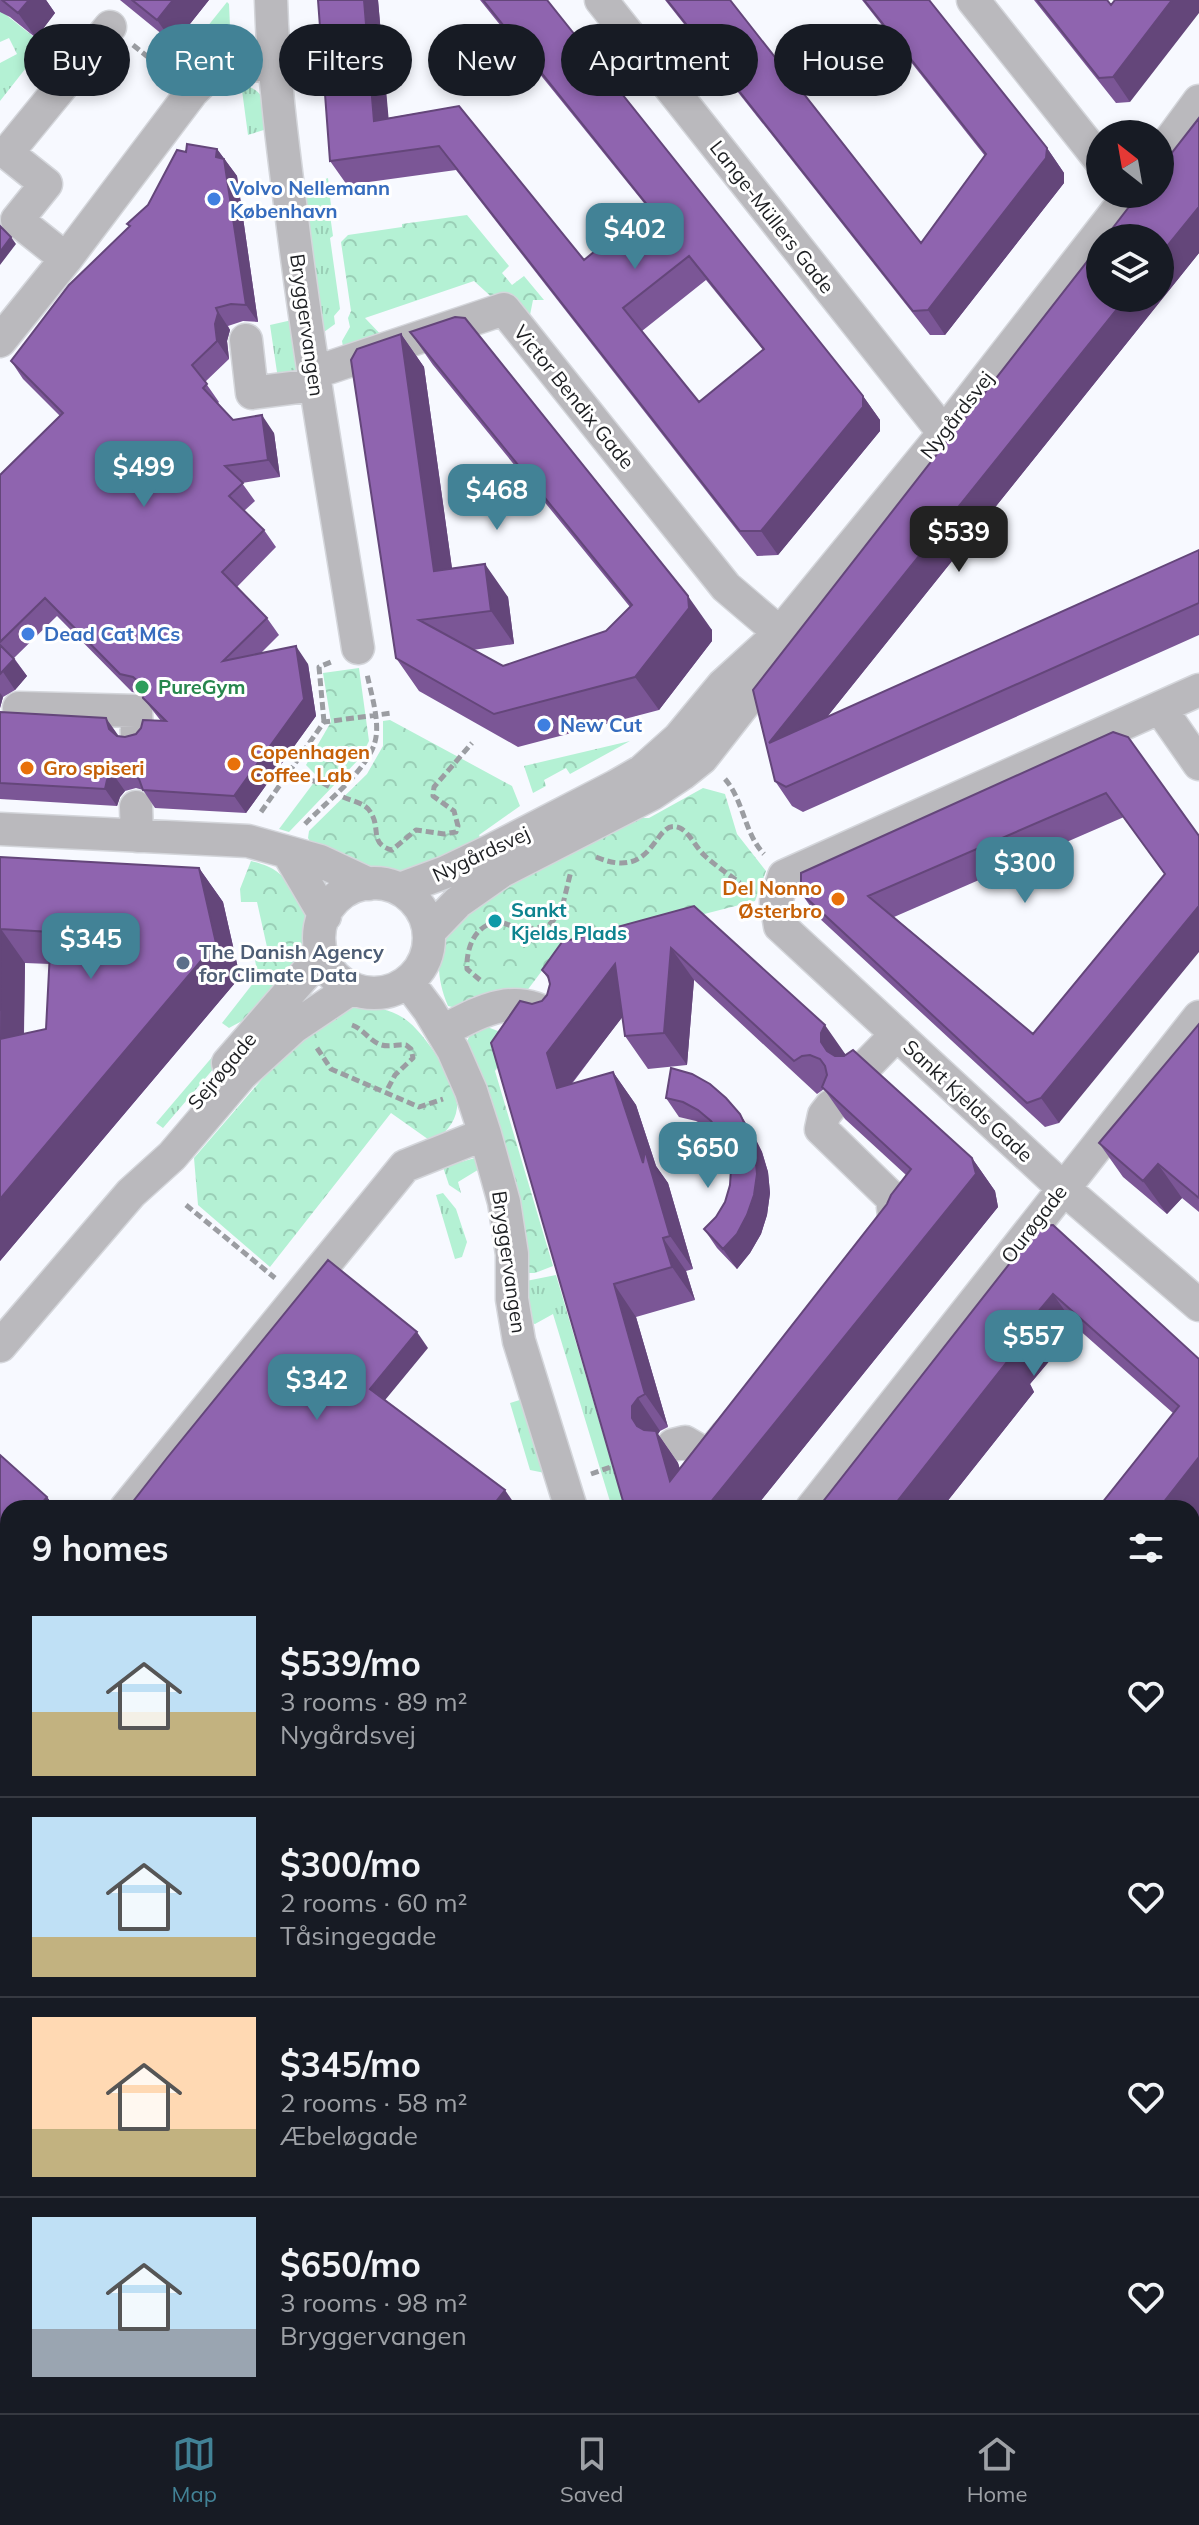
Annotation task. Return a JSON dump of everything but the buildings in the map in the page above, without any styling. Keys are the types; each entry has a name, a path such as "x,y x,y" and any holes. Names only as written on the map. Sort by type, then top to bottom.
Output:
{"street":[{"name":"Bryggervangen","path":"271,0 273,63 314,379 358,648"},
{"name":"Lange-Müllers Gade","path":"601,0 944,433"},
{"path":"973,0 1086,142"},
{"path":"263,64 273,63"},
{"path":"54,96 7,153 46,184 17,220 66,259"},
{"path":"0,341 189,96"},
{"path":"1174,135 1199,101"},
{"name":"Nygårdsvej","path":"385,886 446,872 490,851 642,771 679,738 723,685 780,633 944,433 1119,208"},
{"name":"Victor Bendix Gade","path":"314,379 504,309 726,587 780,633"},
{"path":"246,340 252,393 314,379"},
{"name":"Nygårdsvej","path":"429,932 477,887 554,843 652,794 702,758 745,703 780,633"},
{"path":"784,876 1199,690"},
{"path":"19,708 136,711 137,736"},
{"path":"1160,708 1199,764"},
{"path":"0,829 136,822 248,841 320,861 385,886 420,907 429,932 425,960 408,982 381,993 366,993 339,980 329,969 319,939 329,907 340,895 359,886 385,886"},
{"path":"288,853 325,916"},
{"name":"Sankt Kjelds Gade","path":"784,876 776,902 780,926 1063,1188 1199,1305"},
{"name":"Sejrøgade","path":"131,1193 159,1145 322,955"},
{"name":"Bryggervangen","path":"408,982 443,1031 467,1080 485,1134 504,1202 512,1254 512,1299 519,1341 563,1500"},
{"name":"Sejrøgade","path":"0,1346 131,1193 172,1156 241,1075 294,1027 352,988"},
{"path":"443,1031 498,1006 520,1003 543,1010 554,1018"},
{"name":"Ourøgade","path":"818,1500 1199,1017"},
{"path":"862,1070 897,1034"},
{"path":"831,1106 824,1115 821,1129 892,1198 895,1225 866,1261"},
{"path":"132,1500 405,1166 485,1134"},
{"path":"673,1445 685,1442 709,1456 748,1407"}],"path":[{"path":"130,43 146,56"},
{"path":"260,814 324,722 319,667 358,648 366,668 376,738 360,769 303,826 288,853"},
{"path":"324,722 392,713"},
{"path":"343,797 364,805 371,812 382,847 392,850 416,830 444,834 456,832 458,826 454,811 433,796 434,787 472,743"},
{"path":"702,758 727,780 755,843 784,876"},
{"path":"287,775 330,787"},
{"path":"591,855 609,863 630,864 646,856 657,837 676,826 703,855 740,883"},
{"path":"488,982 476,978 467,969 469,945 481,930 493,923 510,923 520,929 549,925 561,912 571,871"},
{"path":"346,1024 360,1028 383,1047 406,1045 411,1049 413,1058 395,1075 386,1093"},
{"path":"310,1042 331,1069 419,1107 455,1095"},
{"path":"319,1050 323,1043"},
{"path":"186,1205 297,1297"}],"green space":[{"path":"227,2 230,24 209,24"},
{"path":"0,10 24,29 24,70 0,101 0,63 17,54 9,38 0,42"},
{"path":"243,96 261,96 267,129 248,135"},
{"path":"328,178 333,236 330,238 340,309 334,316 335,324 324,332 304,187"},
{"path":"467,215 509,266 502,273 512,285 524,276 544,300 533,300 530,315 527,315 496,301 474,281 365,318 385,339 344,352 342,341 350,327 348,318 351,311 341,242 348,235"},
{"path":"292,320 301,364 297,373 278,379 270,325"},
{"path":"359,668 369,741 361,757 289,832 279,829 318,777 306,765 331,722 323,673"},
{"path":"390,720 512,786 520,806 479,835 482,843 413,872 373,870 312,845 308,838 309,831 367,774 383,746 383,721"},
{"path":"630,741 570,774 566,768 544,780 546,786 533,793 524,766"},
{"path":"703,788 725,794 737,834 766,871 755,901 556,952 526,992 461,1009 448,1006 440,979 440,957 445,938 456,921 472,907 623,818 649,818"},
{"path":"251,861 276,871 299,896 305,906 306,931 298,959 274,997 258,1012 229,1028 222,1023 258,977 255,960 267,947 257,902 241,902 240,889"},
{"path":"358,1006 394,1013 422,1035 453,1086 456,1114 448,1128 432,1142 391,1113 270,1267 198,1205 194,1158 300,1035 344,1010"},
{"path":"482,1025 506,1034 508,1051 495,1071 553,1266 535,1273 526,1273 524,1221 467,1041 472,1031"},
{"path":"219,1049 226,1054 163,1128 156,1123"},
{"path":"475,1158 481,1168 458,1182 461,1193 449,1185 443,1167"},
{"path":"443,1193 456,1209 467,1242 462,1257 455,1259 436,1195"},
{"path":"556,1275 623,1500 610,1500 553,1314 535,1324 527,1315 526,1281"},
{"path":"523,1399 545,1473 530,1470 510,1403"}],"place":[{"name":"Volvo Nellemann København","path":"214,199"},
{"name":"Dead Cat MCs","path":"28,634"},
{"name":"PureGym","path":"142,687"},
{"name":"New Cut","path":"544,725"},
{"name":"Copenhagen Coffee Lab","path":"234,764"},
{"name":"Gro spiseri","path":"27,768"},
{"name":"Del Nonno Østerbro","path":"838,899"},
{"name":"Sankt Kjelds Plads","path":"495,921"},
{"name":"The Danish Agency for Climate Data","path":"183,963"}]}
